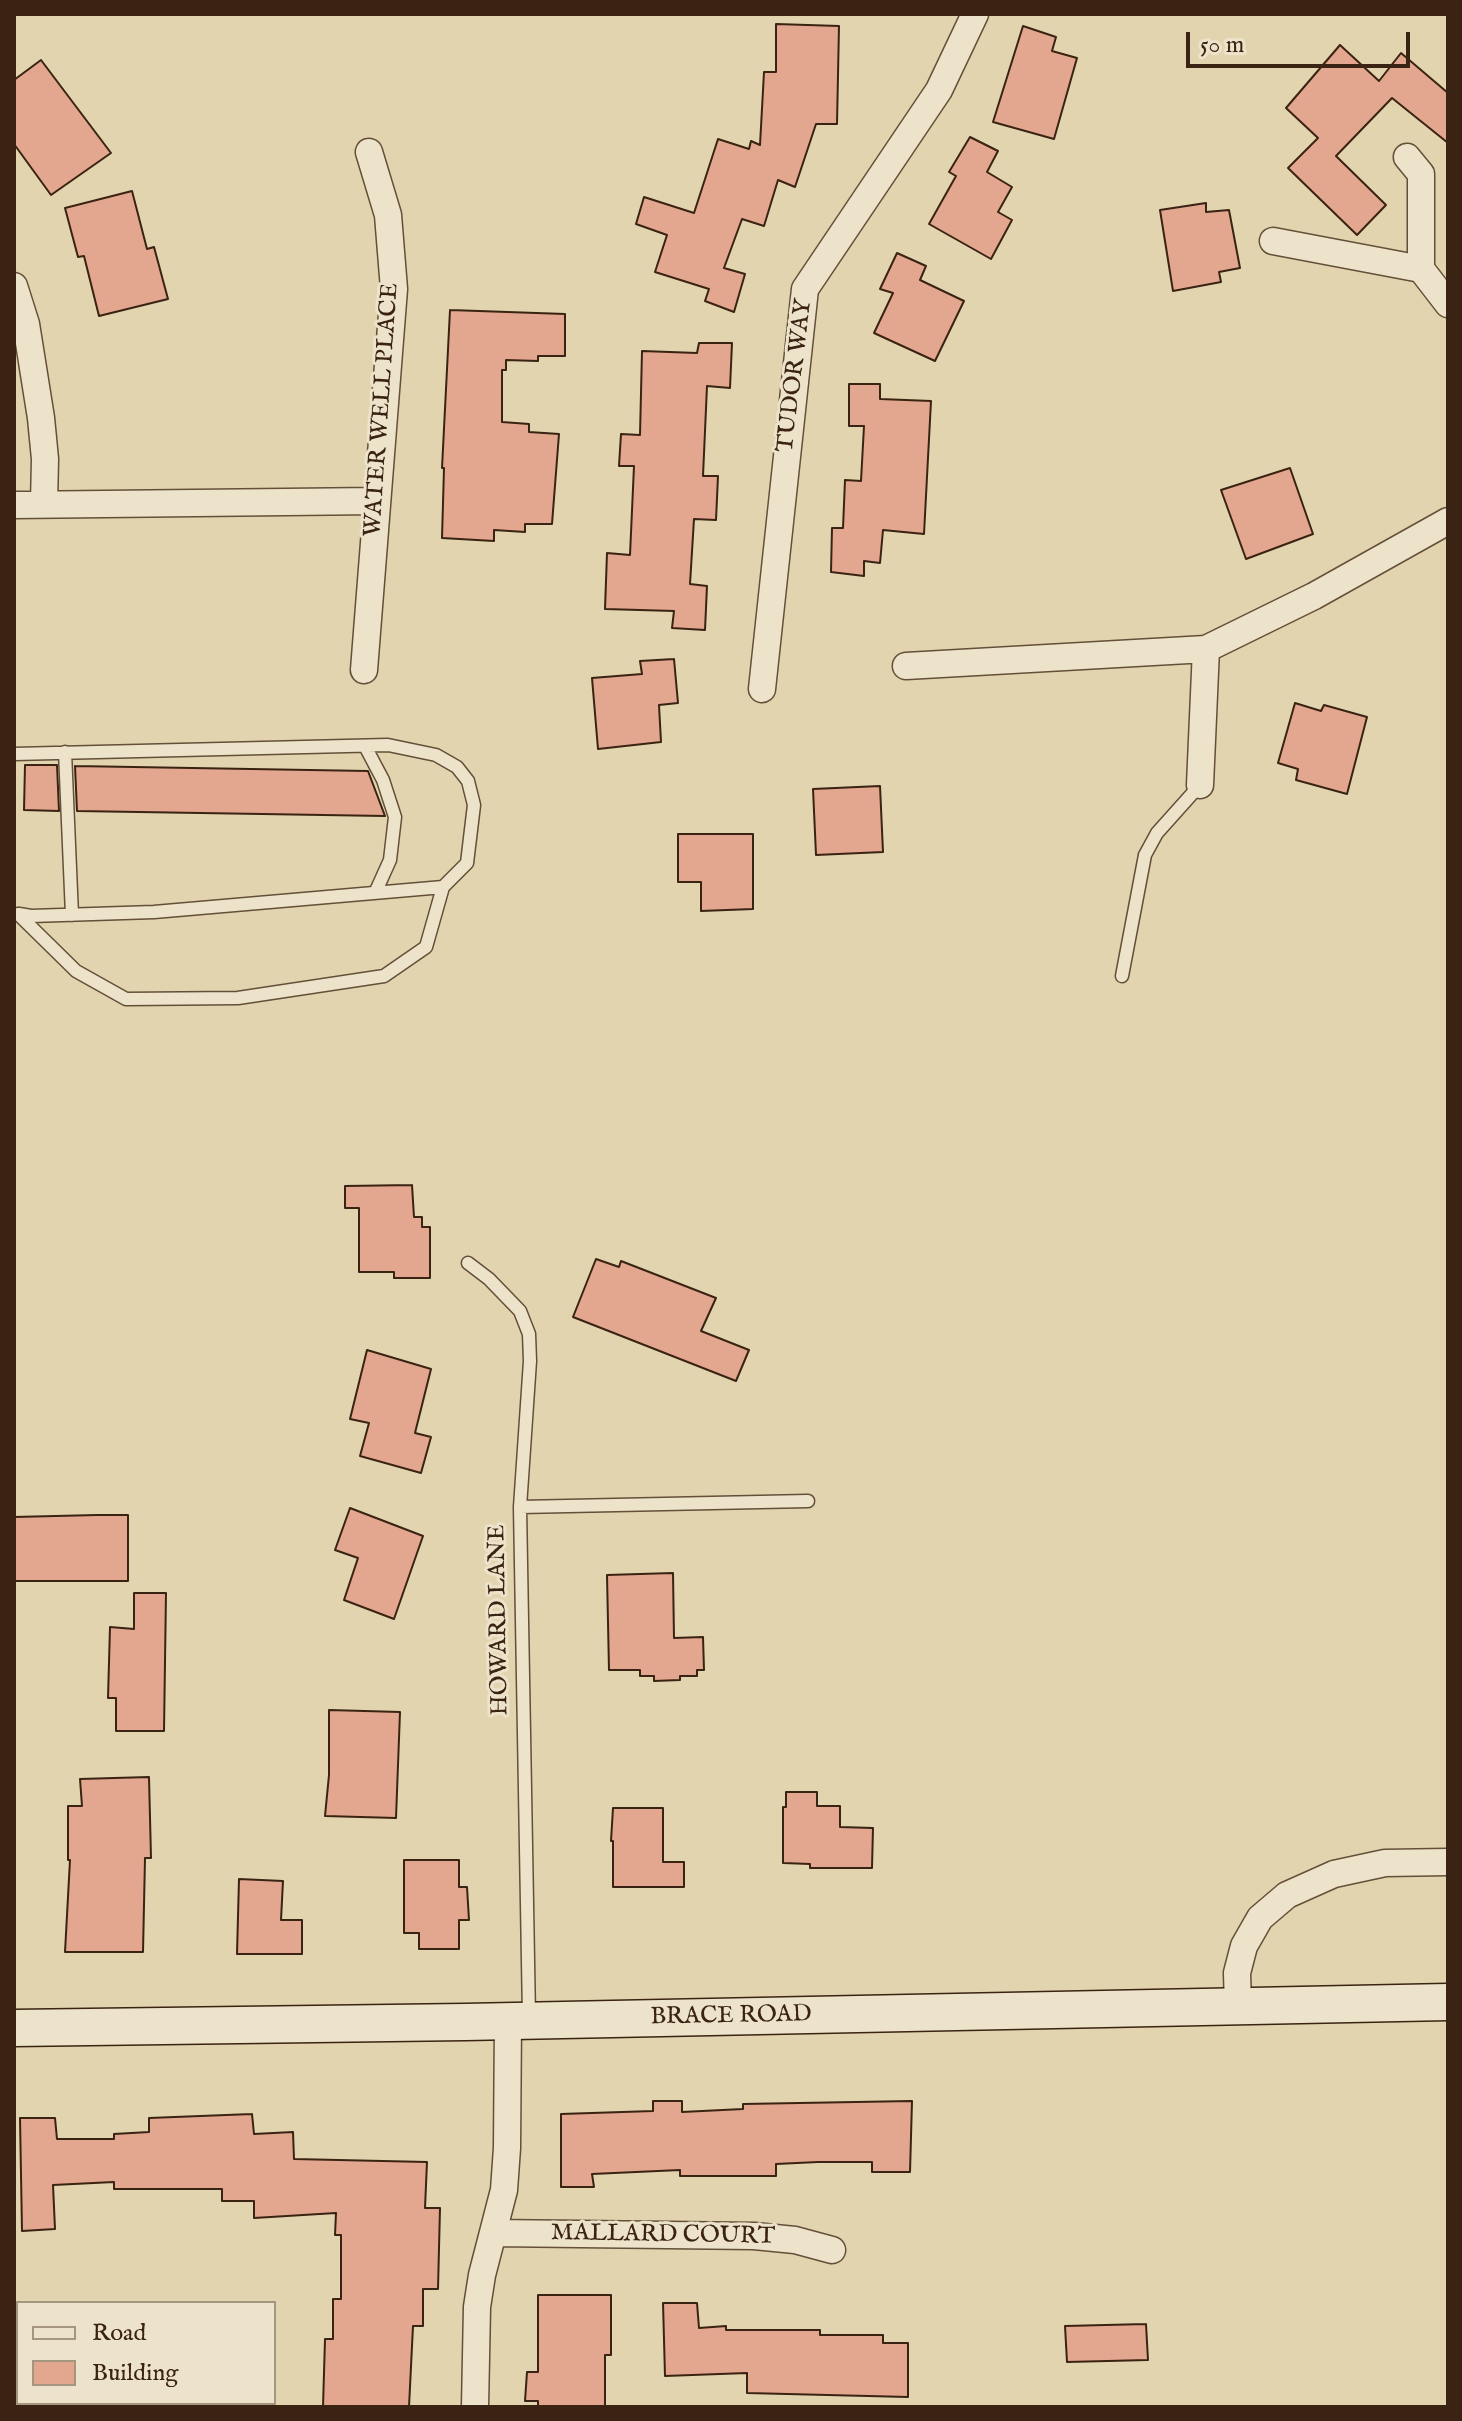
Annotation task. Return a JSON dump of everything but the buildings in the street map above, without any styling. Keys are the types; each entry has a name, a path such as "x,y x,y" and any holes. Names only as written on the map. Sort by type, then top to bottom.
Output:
{"street":[{"name":"TUDOR WAY","path":"762,689 805,289 939,90 975,14"},
{"name":"WATER WELL PLACE","path":"364,670 394,263 383,193 369,152"},
{"path":"1407,157 1421,174 1421,269 1448,304"},
{"path":"1273,241 1421,269"},
{"path":"14,286 26,324 41,418 45,459 44,504"},
{"path":"14,505 376,501"},
{"path":"906,666 1206,649 1314,596 1448,521"},
{"path":"1200,785 1206,649"},
{"path":"1238,2006 1237,1973 1244,1946 1260,1918 1287,1895 1334,1874 1385,1863 1448,1862"},
{"name":"BRACE ROAD","path":"14,2028 1448,2002"},
{"path":"475,2407 477,2307 504,2190 518,2020"},
{"name":"MALLARD COURT","path":"493,2233 754,2236 795,2240 832,2250"}],"lane":[{"path":"14,754 388,745 436,755 457,767 468,781 474,805 467,863 443,887 426,947 384,976 238,998 126,999 76,971 16,914"},
{"path":"365,746 383,780 395,817 390,860 376,891"},
{"path":"65,752 72,915"},
{"path":"1122,976 1145,855 1157,833 1200,785"},
{"path":"16,914 154,912 443,887"},
{"path":"468,1263 489,1279 520,1311 529,1334 530,1361 520,1507"},
{"name":"HOWARD LANE","path":"518,2020 520,1507 808,1501"}]}
